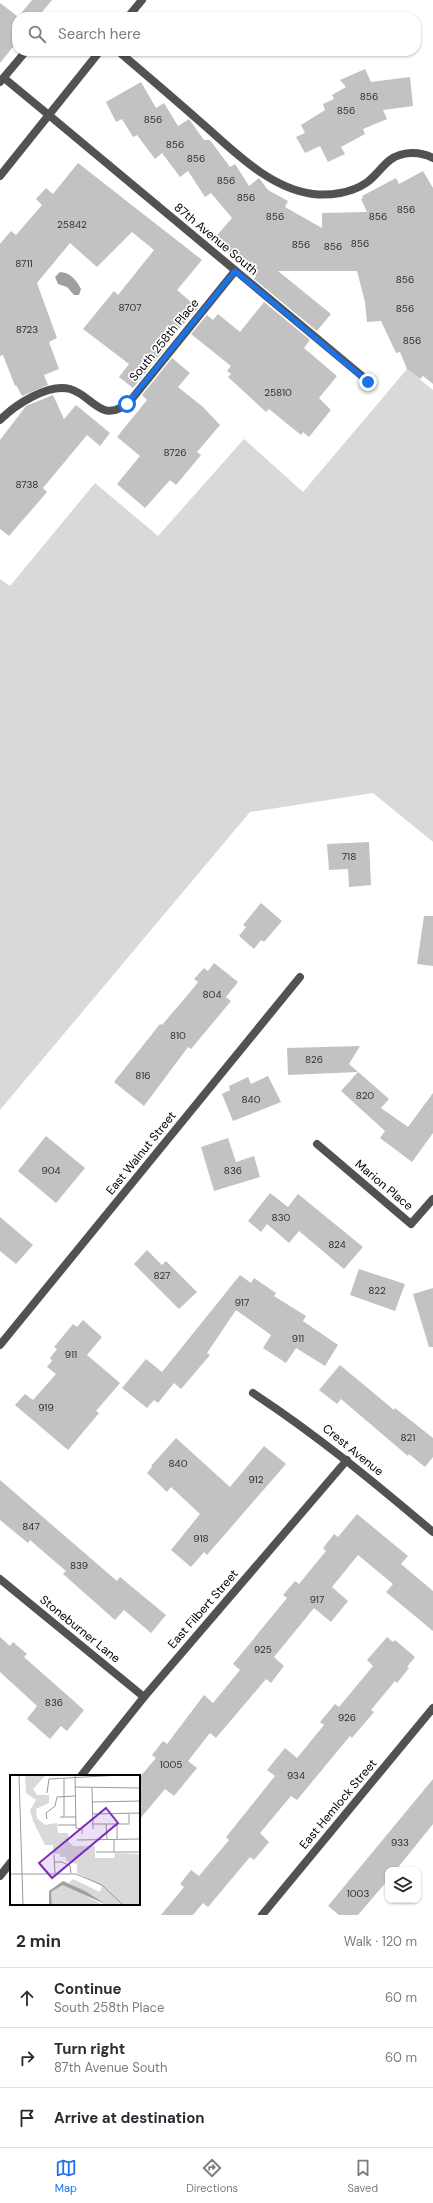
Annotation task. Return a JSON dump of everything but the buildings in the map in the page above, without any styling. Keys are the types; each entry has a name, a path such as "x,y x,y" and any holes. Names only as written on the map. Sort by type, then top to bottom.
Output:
{"street":[{"path":"132,12 140,1"},
{"path":"2,80 22,56"},
{"path":"0,176 50,116 96,56"},
{"path":"124,56 244,159 267,175 294,189 320,195 342,193 365,184 389,160 396,157 420,153 433,158"},
{"name":"87th Avenue South","path":"2,80 50,116 368,382"},
{"name":"South 258th Place","path":"0,420 12,408 26,398 60,388 69,389 76,392 102,409 114,410 124,406 131,400 235,271"},
{"name":"East Walnut Street","path":"0,1345 300,977"},
{"name":"Marion Place","path":"317,1144 411,1224 433,1200"},
{"name":"Crest Avenue","path":"253,1393 297,1422 347,1460 433,1532"},
{"name":"East Filbert Street","path":"81,1775 144,1697 347,1460"},
{"name":"Stoneburner Lane","path":"0,1579 144,1697"},
{"name":"East Hemlock Street","path":"262,1915 433,1708"},
{"path":"1,1871 10,1863"}],"shaded area":[{"path":"60,272 70,275 75,280 81,289 79,295 74,295 67,287 58,284 55,277"},
{"path":"407,369 433,390 433,842 373,793 250,812 0,1110 0,579 10,586 95,483 158,536 244,439 303,492"}],"route":[{"path":"127,404 235,271 368,382"}]}
